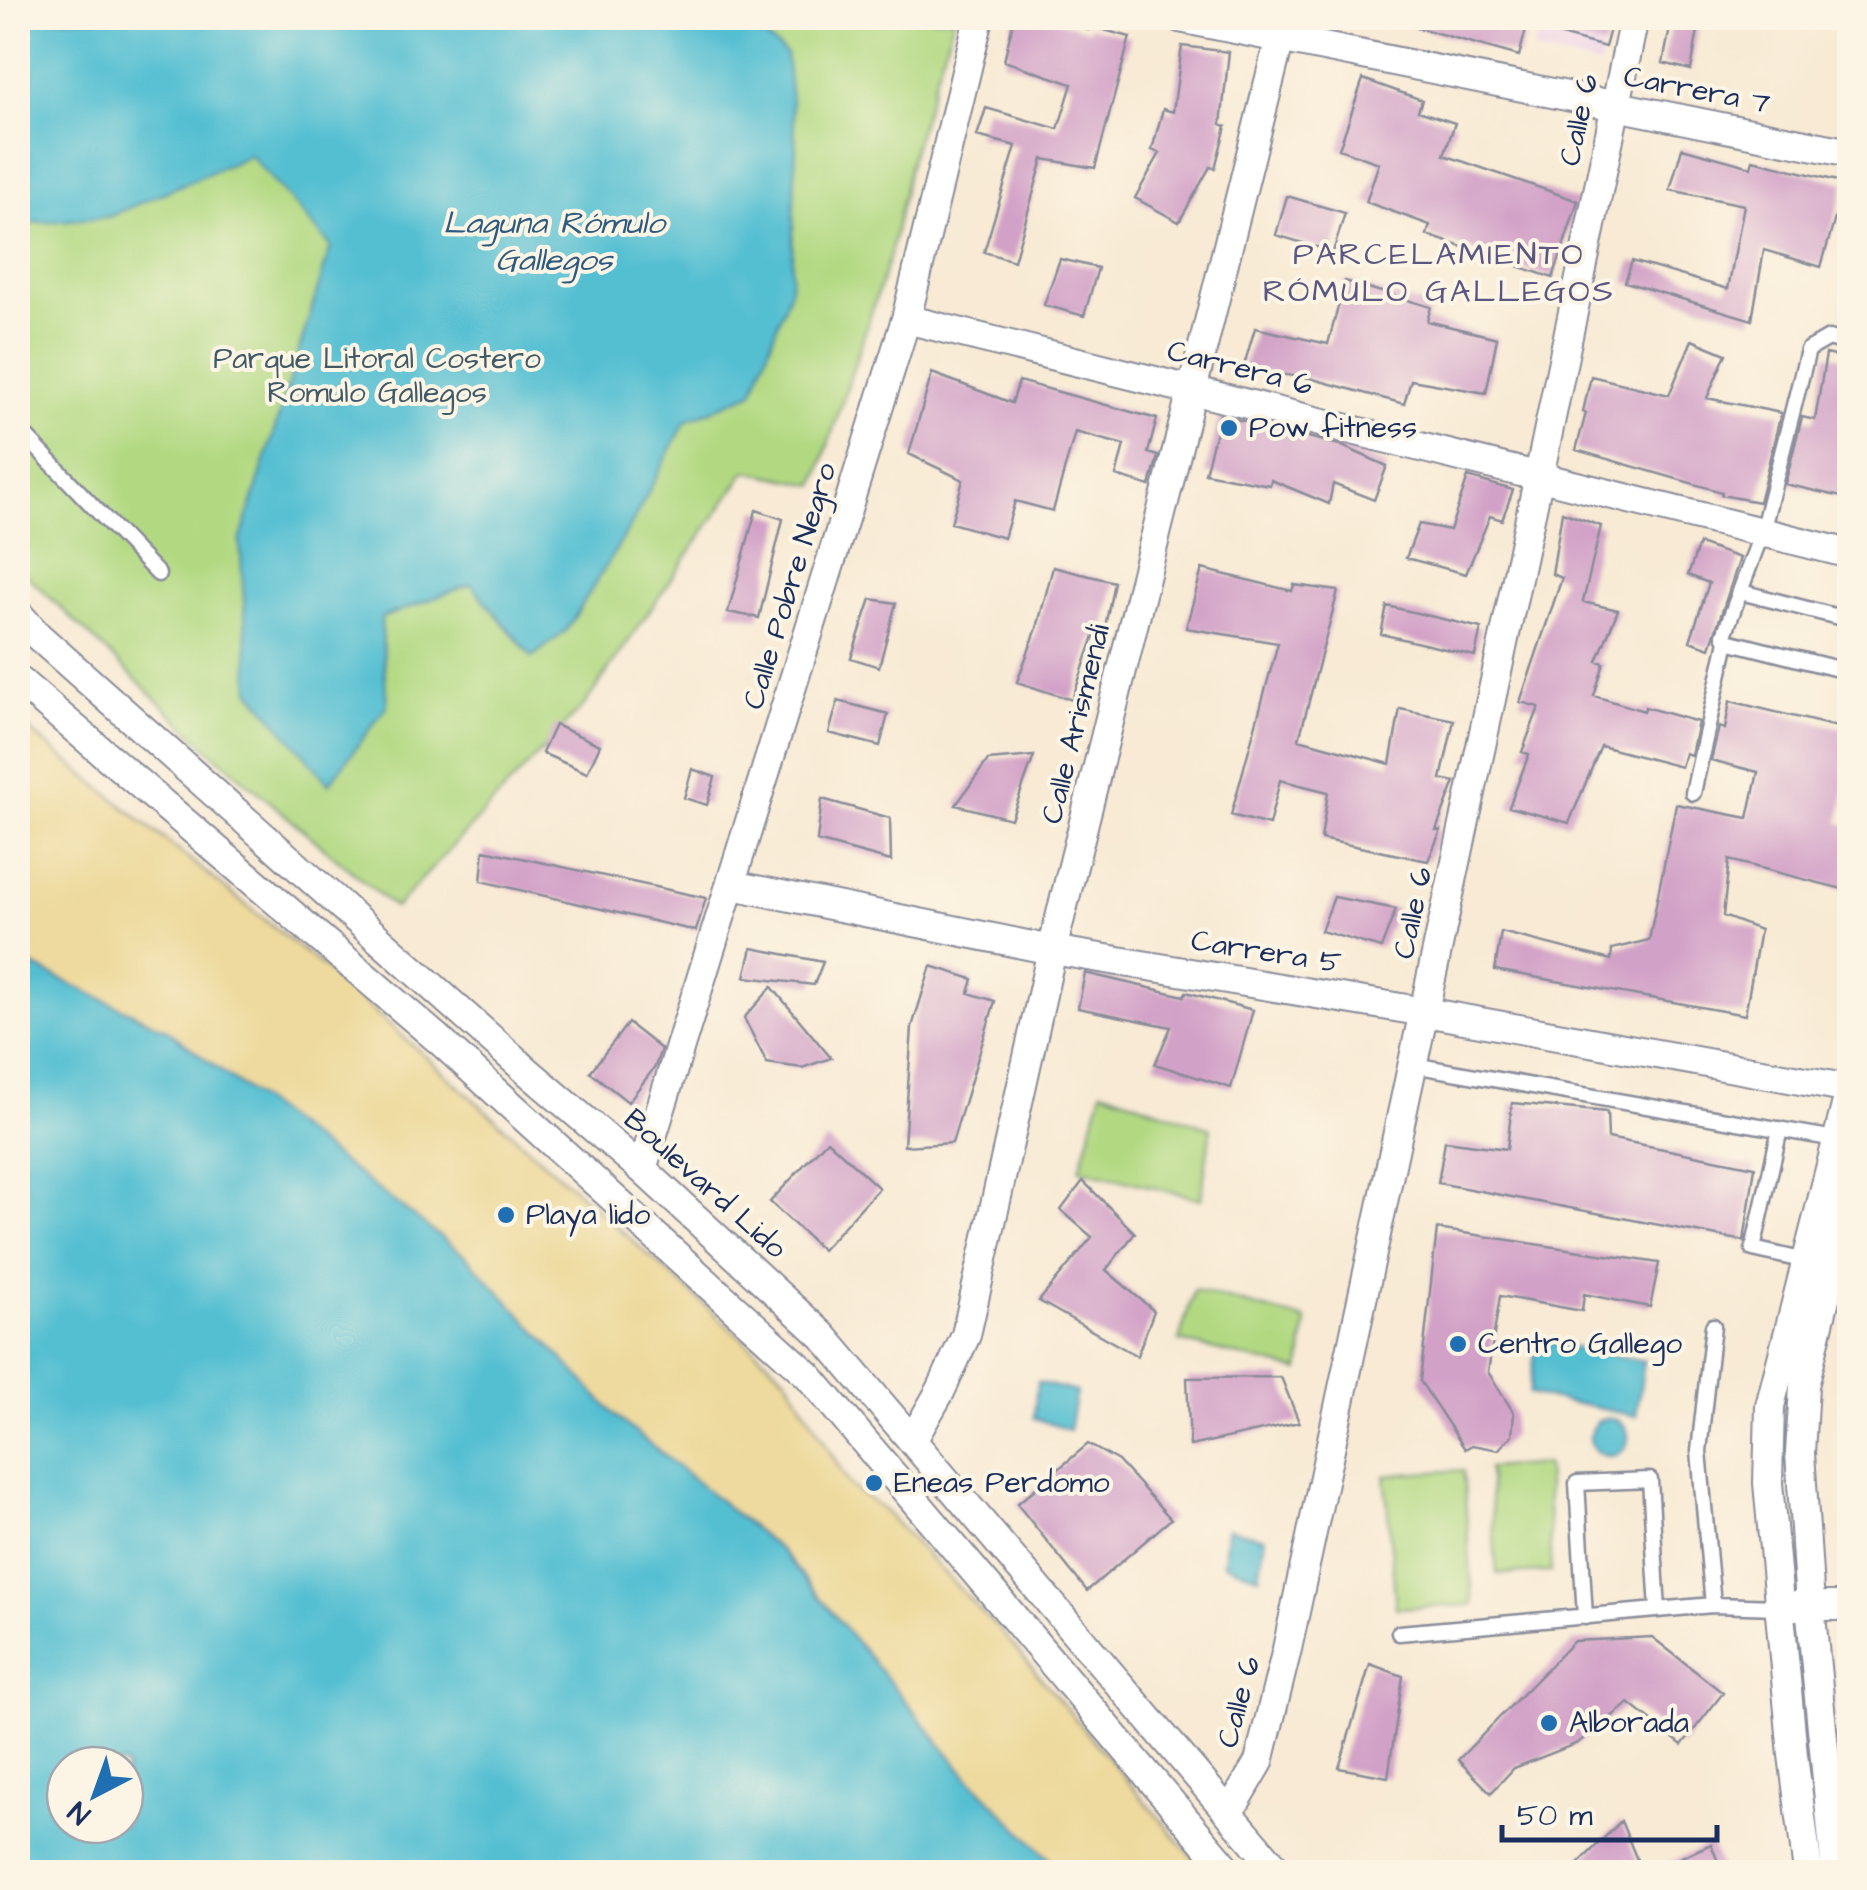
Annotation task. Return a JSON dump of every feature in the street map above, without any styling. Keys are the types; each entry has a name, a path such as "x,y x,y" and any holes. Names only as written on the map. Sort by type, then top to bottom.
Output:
{"street":[{"name":"Calle Pobre Negro","path":"642,1169 906,319 979,18"},
{"name":"Carrera 7","path":"1180,18 1282,27 1615,106 1850,153"},
{"name":"Calle 6","path":"1229,1814 1259,1762 1278,1687 1634,18"},
{"name":"Calle Arismendi","path":"913,1439 942,1390 966,1335 1052,950 1282,27"},
{"name":"Carrera 6","path":"906,319 1850,554"},
{"name":"Boulevard Lido","path":"18,614 38,636 642,1169 824,1336 1279,1872"},
{"path":"18,680 438,1040 808,1375 1230,1872"},
{"name":"Carrera 5","path":"732,886 1052,950 1850,1089"},
{"path":"1808,1872 1778,1607 1768,1483 1770,1406 1850,1089"},
{"path":"1836,1872 1810,1605 1800,1453 1804,1386 1850,1194"},
{"path":"1778,1607 1850,1606"}],"lane":[{"path":"1693,793 1727,641 1724,628 1762,532 1808,350 1829,338 1850,344"},
{"path":"18,428 158,574"},
{"path":"1741,592 1850,620"},
{"path":"1727,641 1850,672"},
{"path":"1413,1065 1835,1140"},
{"path":"1780,1130 1753,1249 1806,1260"},
{"path":"1713,1326 1699,1451 1713,1605"},
{"path":"1585,1617 1576,1483 1650,1480 1658,1610"},
{"path":"1399,1634 1713,1605 1778,1607"}],"shaded area":[{"path":"1543,18 1607,18 1600,66 1533,51"}],"green space":[{"name":"Parque Litoral Costero Romulo Gallegos","path":"18,18 954,18 912,153 890,255 815,485 746,471 585,704 395,908 216,756 18,567"},
{"path":"1102,1090 1211,1128 1201,1199 1080,1169"},
{"path":"1194,1290 1306,1320 1300,1371 1179,1341"},
{"path":"1546,1464 1551,1572 1497,1574 1488,1468"},
{"path":"1463,1470 1473,1605 1396,1608 1385,1475"}],"sand":[{"name":"Playa lido","path":"18,726 26,728 338,979 787,1378 850,1486 882,1509 1006,1637 1205,1872 1062,1872 969,1778 781,1551 619,1419 166,1029 18,959"}],"water":[{"name":"Laguna Rómulo Gallegos","path":"18,18 741,18 786,54 796,146 791,287 753,392 686,421 630,527 566,631 532,657 471,584 381,618 387,706 329,784 250,690 240,542 331,246 250,155 108,217 18,224"},
{"path":"18,959 166,1029 467,1257 619,1419 781,1551 969,1778 1062,1872 18,1872"},
{"path":"1537,1340 1644,1361 1636,1416 1529,1394"},
{"path":"1037,1382 1076,1392 1069,1430 1034,1418"},
{"path":"1609,1418 1623,1423 1628,1437 1623,1451 1609,1456 1595,1451 1590,1437 1595,1423"},
{"path":"1227,1528 1265,1538 1259,1576 1224,1564"}],"building":[{"path":"1014,18 1048,18 1130,37 1095,168 1043,159 1014,261 984,252 1016,146 977,136 986,108 1058,129 1072,84 1004,61"},
{"path":"1406,18 1613,18 1605,47 1527,26 1519,56 1405,24"},
{"path":"1672,18 1700,18 1691,70 1663,63"},
{"path":"1182,46 1229,52 1221,124 1226,126 1215,168 1210,167 1179,222 1135,198 1160,153 1152,150 1163,109 1173,112"},
{"path":"1363,79 1422,100 1418,111 1455,123 1444,155 1578,201 1553,278 1427,235 1430,225 1366,202 1379,163 1339,149"},
{"path":"1682,148 1751,167 1753,160 1845,183 1821,267 1764,250 1752,320 1625,282 1632,261 1728,289 1744,205 1670,190"},
{"path":"1287,196 1345,213 1333,252 1276,235"},
{"path":"1060,259 1098,268 1084,316 1044,305"},
{"path":"1345,281 1431,307 1427,321 1497,338 1486,393 1411,380 1404,404 1309,378 1243,369 1255,328 1328,344"},
{"path":"1692,340 1726,354 1707,398 1781,413 1759,502 1721,495 1722,492 1576,450 1591,376 1669,395"},
{"path":"1826,354 1850,359 1850,499 1785,484 1802,417 1815,420"},
{"path":"932,373 1012,403 1019,381 1157,419 1148,453 1158,456 1150,486 1116,476 1124,445 1075,432 1053,511 1015,501 1004,538 951,523 963,480 909,454"},
{"path":"1220,415 1340,445 1387,466 1374,500 1333,484 1329,504 1271,480 1270,485 1205,473"},
{"path":"1468,477 1513,490 1502,520 1490,516 1466,574 1406,558 1419,524 1450,530"},
{"path":"756,510 783,519 759,618 728,612"},
{"path":"1562,512 1601,526 1583,602 1618,610 1597,661 1604,663 1594,696 1698,722 1691,755 1685,753 1681,767 1601,746 1569,823 1509,807 1529,754 1522,752 1539,707 1520,702 1562,578 1552,574"},
{"path":"1699,544 1740,558 1710,648 1690,641 1709,583 1688,575"},
{"path":"1053,567 1114,582 1103,637 1094,636 1072,700 1017,682"},
{"path":"1202,569 1292,591 1294,585 1338,591 1299,739 1390,764 1400,709 1454,720 1441,779 1455,782 1428,861 1321,839 1328,792 1280,780 1269,825 1231,815 1278,643 1186,628"},
{"path":"871,599 896,603 879,667 851,658"},
{"path":"1387,606 1481,628 1475,656 1381,634"},
{"path":"838,701 888,714 880,746 829,733"},
{"path":"1730,701 1850,730 1850,771 1839,823 1850,825 1850,891 1729,860 1723,916 1760,930 1745,1015 1495,970 1501,932 1611,960 1612,949 1649,940 1676,804 1748,818 1758,772 1711,760 1719,727 1725,729"},
{"path":"555,725 600,745 587,773 542,753"},
{"path":"1034,756 1011,819 956,805 988,760"},
{"path":"692,769 715,777 707,805 684,798"},
{"path":"822,799 890,818 891,861 817,841"},
{"path":"484,850 706,898 696,931 481,881"},
{"path":"1334,897 1396,909 1381,948 1321,931"},
{"path":"752,948 823,962 814,985 745,977"},
{"path":"931,966 973,979 969,993 995,1001 952,1143 904,1146 912,1027"},
{"path":"1085,973 1184,996 1186,992 1253,1010 1231,1088 1155,1064 1171,1027 1078,1008"},
{"path":"772,987 831,1058 802,1068 767,1063 744,1018"},
{"path":"628,1023 661,1049 655,1067 628,1102 590,1072"},
{"path":"1512,1103 1607,1112 1608,1138 1755,1167 1744,1241 1438,1183 1445,1141 1507,1149"},
{"path":"827,1140 879,1188 822,1250 770,1202"},
{"path":"1083,1181 1135,1233 1106,1270 1154,1311 1137,1356 1039,1301 1092,1237 1061,1210"},
{"name":"Centro Gallego","path":"1437,1229 1659,1263 1650,1307 1584,1294 1582,1311 1500,1296 1488,1372 1514,1413 1512,1435 1498,1450 1472,1445 1465,1449 1420,1381"},
{"path":"1281,1377 1299,1422 1190,1446 1187,1378"},
{"path":"1088,1444 1118,1461 1171,1519 1087,1591 1017,1504"},
{"name":"Alborada","path":"1652,1637 1723,1693 1682,1745 1629,1703 1578,1743 1514,1768 1491,1793 1458,1760 1574,1641"},
{"path":"1370,1664 1403,1676 1388,1777 1339,1768"},
{"path":"1621,1821 1642,1872 1570,1872"},
{"path":"1711,1844 1722,1872 1648,1872"}],"place":[{"name":"Pow fitness","path":"1229,428"},
{"name":"Playa lido","path":"506,1215"},
{"name":"Centro Gallego","path":"1458,1344"},
{"name":"Eneas Perdomo","path":"874,1483"},
{"name":"Alborada","path":"1549,1723"}],"district":[{"name":"PARCELAMIENTO RÓMULO GALLEGOS","path":"1439,272"}]}
